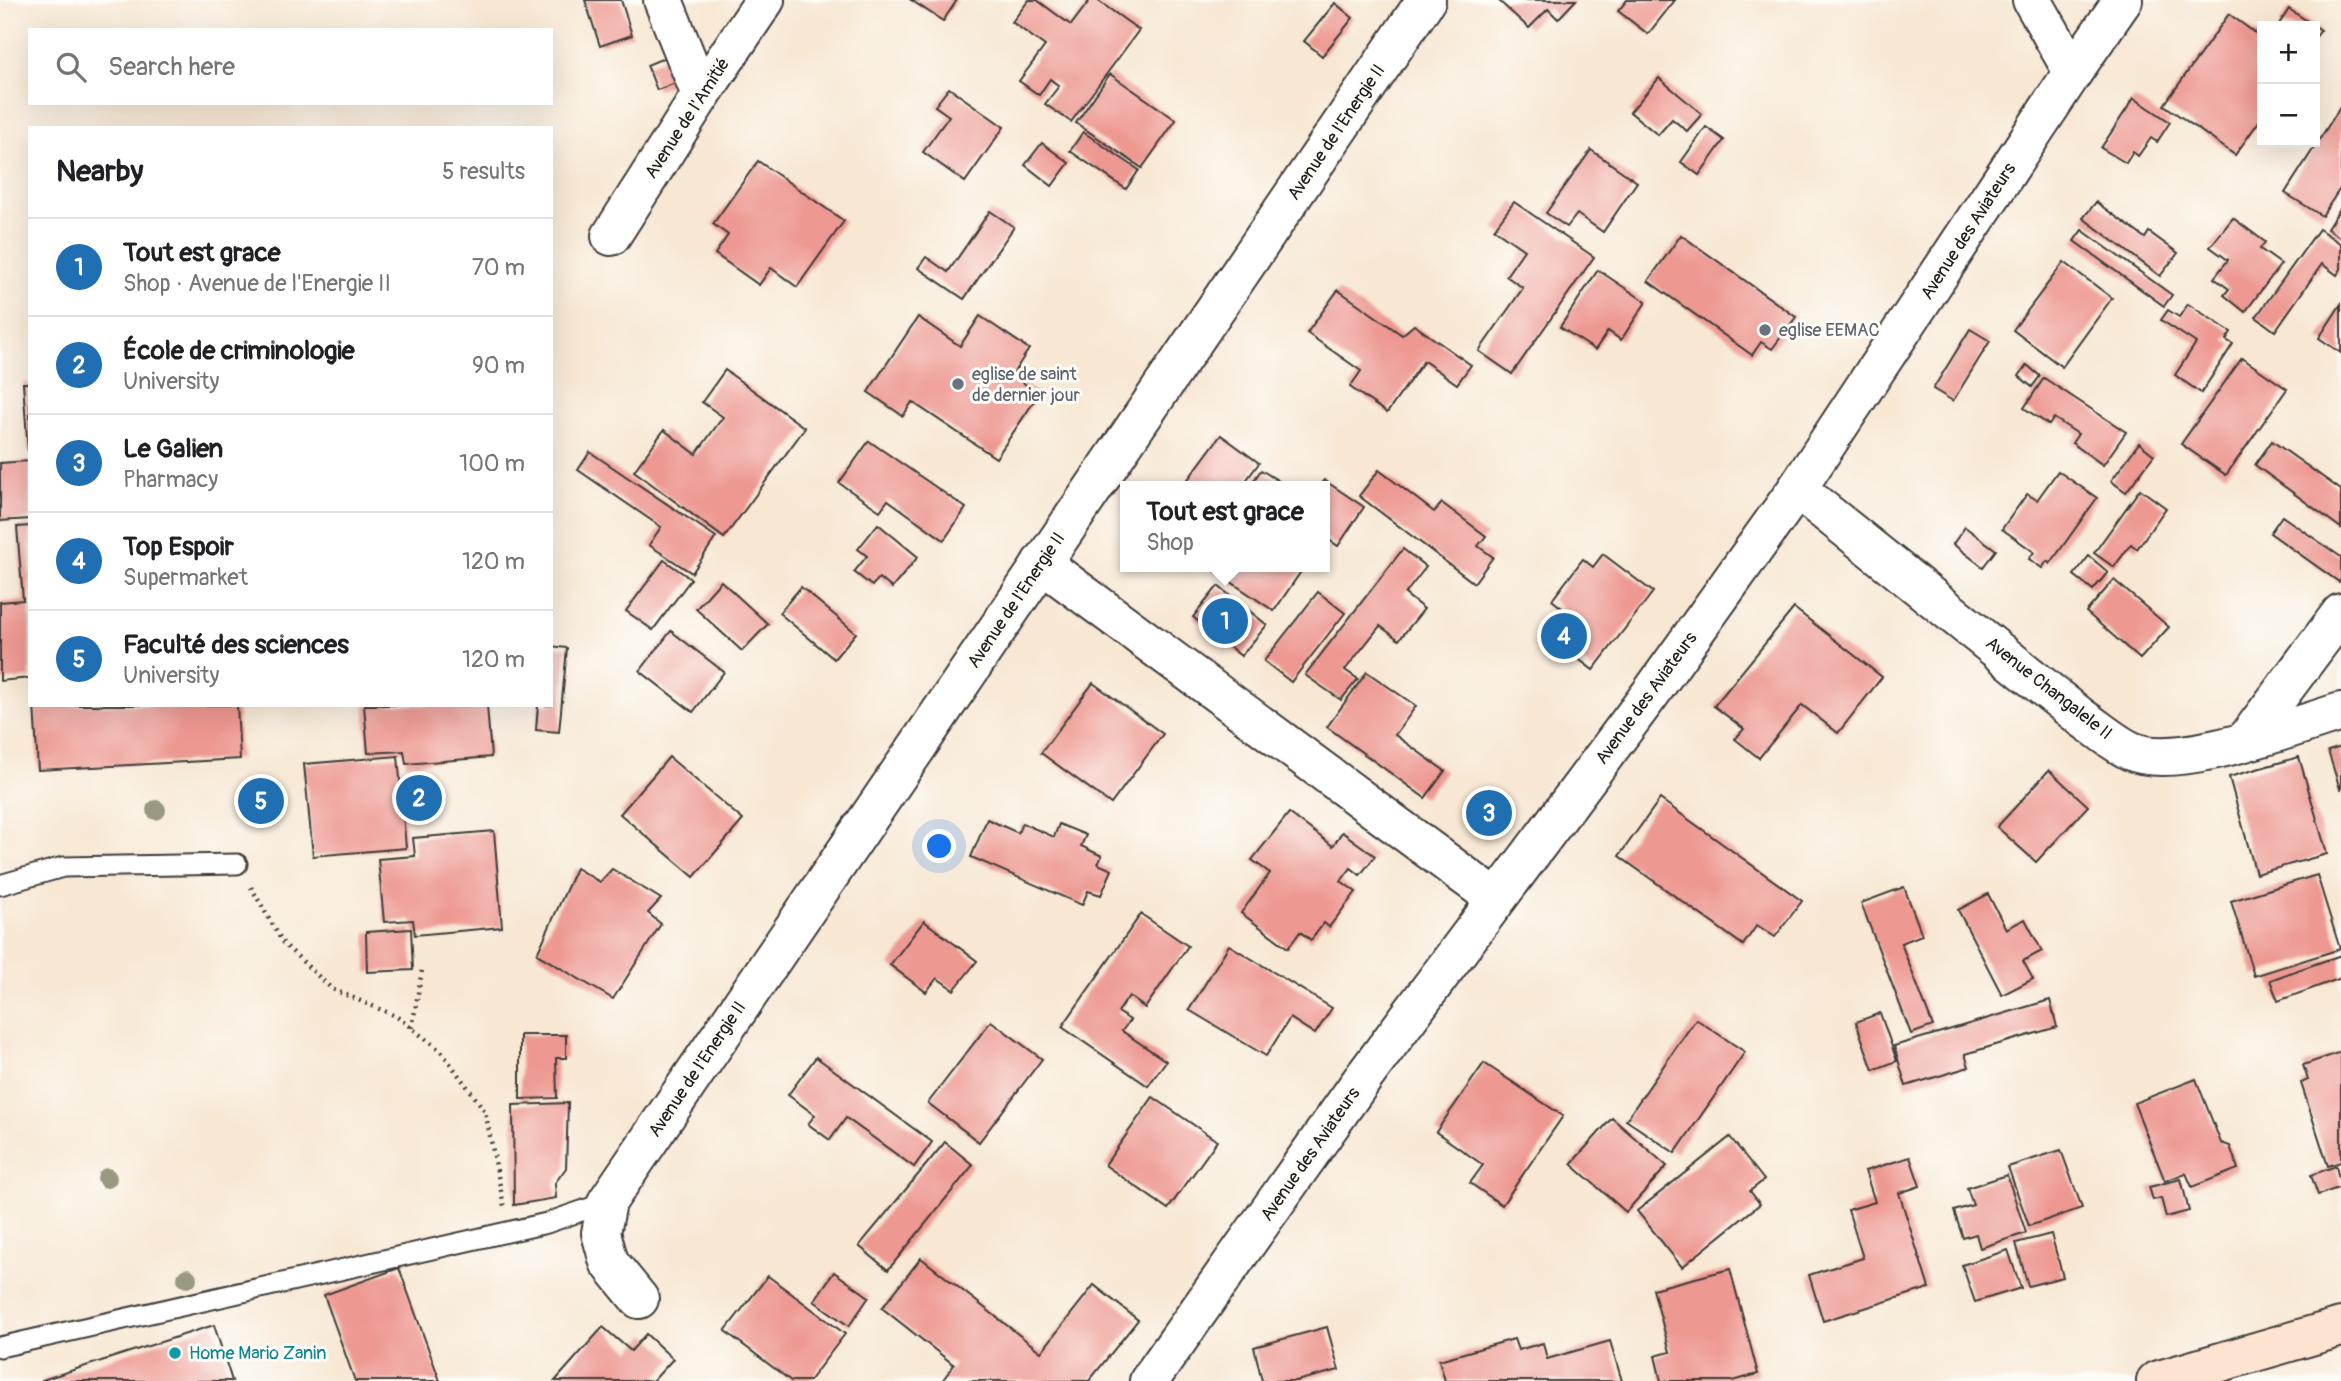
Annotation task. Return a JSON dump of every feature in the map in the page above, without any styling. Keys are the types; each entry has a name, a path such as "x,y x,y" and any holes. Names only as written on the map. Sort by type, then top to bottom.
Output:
{"street":[{"path":"663,0 701,95"},
{"name":"Avenue de l'Amitié","path":"611,236 765,0"},
{"path":"2032,0 2073,72"},
{"name":"Avenue des Aviateurs","path":"1149,1381 1364,1077 1651,693 1797,489 2123,0"},
{"name":"Avenue de l'Energie II","path":"607,1202 1423,1"},
{"name":"Avenue Changalele II","path":"1797,489 2082,718 2131,751 2161,757 2199,753 2341,712"},
{"path":"1041,563 1496,899"},
{"path":"2246,740 2341,613"},
{"path":"607,1202 601,1233 609,1262 639,1299"},
{"path":"2157,1381 2341,1327"}],"lane":[{"path":"0,885 62,867 237,864"},
{"path":"0,1347 547,1223 607,1202"}],"path":[{"path":"237,864 283,943 332,989 396,1016 441,1051 485,1111 509,1230"},
{"path":"412,1028 422,970"}],"building":[{"path":"585,0 621,0 632,35 600,46"},
{"path":"911,0 957,0 943,21"},
{"path":"1029,0 1037,0 1071,25 1090,0 1097,0 1139,30 1071,122 1045,104 1059,86 1050,79 1039,95 1019,81 1045,46 1012,22"},
{"path":"1498,0 1576,0 1558,19 1548,9 1529,28"},
{"path":"1627,0 1675,0 1648,34 1618,11"},
{"path":"1335,3 1353,18 1322,56 1304,41"},
{"path":"2289,9 2307,21 2281,21"},
{"path":"2229,14 2257,34 2257,124 2235,155 2164,105"},
{"path":"666,57 676,83 657,90 647,65"},
{"path":"1110,74 1176,120 1142,168 1076,123"},
{"path":"1659,78 1702,114 1687,131 1672,119 1658,135 1630,112"},
{"path":"949,88 1004,127 965,182 923,152 949,116 935,106"},
{"path":"2134,98 2170,122 2157,142 2151,138 2138,156 2133,152 2126,163 2101,148"},
{"path":"2341,106 2341,187 2322,216 2285,193 2315,147 2320,147 2320,139"},
{"path":"1706,127 1724,140 1699,175 1681,162"},
{"path":"1083,132 1139,170 1126,189 1070,151"},
{"path":"1042,143 1069,163 1052,186 1025,165"},
{"path":"1591,150 1637,182 1603,232 1577,214 1567,227 1546,213"},
{"path":"758,161 844,221 797,287 771,268 759,285 715,254 728,235 713,224"},
{"path":"1514,202 1594,257 1512,374 1479,351 1523,288 1506,276 1524,250 1494,229"},
{"path":"2096,202 2145,238 2149,232 2178,253 2160,276 2083,218"},
{"path":"2341,207 2341,238 2327,229"},
{"path":"990,211 1014,227 964,299 918,268 926,257 948,272"},
{"path":"2233,218 2265,242 2260,249 2281,264 2245,312 2224,295 2229,289 2214,278 2228,260 2210,247"},
{"path":"2319,229 2341,244 2341,269 2337,275 2322,264 2275,331 2256,317"},
{"path":"2082,230 2172,295 2164,306 2074,241"},
{"path":"1681,235 1796,317 1772,349 1761,342 1752,355 1648,281"},
{"path":"2064,262 2112,298 2062,367 2013,330"},
{"path":"1598,270 1646,302 1621,340 1608,331 1595,350 1560,327"},
{"path":"1338,290 1402,335 1414,325 1471,365 1457,384 1424,361 1387,413 1350,387 1361,371 1307,333"},
{"path":"2188,304 2231,332 2226,340 2233,344 2201,393 2175,375 2196,343 2161,320 2168,310 2179,317"},
{"path":"2341,304 2341,353 2319,338"},
{"path":"980,316 1029,349 1012,375 1039,394 996,458 912,402 903,416 868,392 918,317 960,346"},
{"path":"1970,329 1990,341 1953,401 1933,389"},
{"path":"2242,358 2287,389 2226,475 2181,444"},
{"path":"2027,365 2040,376 2032,387 2019,376"},
{"path":"725,370 805,428 724,538 634,471 664,430 696,454 723,417 702,402"},
{"path":"2044,378 2126,432 2103,465 2072,443 2078,434 2054,418 2049,425 2024,408"},
{"path":"23,383 28,383 28,451"},
{"path":"1221,435 1259,463 1246,481 1187,481"},
{"path":"869,441 966,508 944,540 888,500 880,511 839,483"},
{"path":"2272,441 2341,490 2341,528 2255,465"},
{"path":"2139,443 2154,455 2126,492 2111,481"},
{"path":"590,452 716,537 692,573 649,545 661,527 578,470"},
{"path":"28,461 28,519 0,521 0,463"},
{"path":"1261,470 1279,481 1253,481"},
{"path":"1379,470 1434,512 1442,503 1486,536 1478,546 1493,557 1474,583 1359,496"},
{"path":"2058,471 2097,498 2050,564 2047,561 2042,568 2029,559 2034,552 2002,529 2027,494 2037,500"},
{"path":"1330,484 1364,507 1338,546 1330,540"},
{"path":"2140,489 2166,508 2137,549 2131,544 2114,567 2094,553"},
{"path":"2282,516 2341,557 2339,582 2270,533"},
{"path":"878,524 918,557 892,588 879,578 872,586 854,572 867,556 858,549"},
{"path":"28,526 28,678 0,681 0,602 23,600 17,527"},
{"path":"1965,527 1996,550 1983,567 1953,544"},
{"path":"1403,549 1426,567 1405,594 1424,609 1399,640 1380,626 1345,670 1358,679 1341,700 1305,675"},
{"path":"1603,554 1653,592 1593,670 1543,632 1562,608 1552,600 1583,559 1593,567"},
{"path":"2089,556 2108,572 2093,590 2074,575"},
{"path":"664,560 691,579 653,630 626,611"},
{"path":"1216,572 1301,572 1274,611"},
{"path":"2114,580 2169,627 2140,659 2086,612"},
{"path":"721,581 768,624 742,651 696,609"},
{"path":"1218,586 1267,625 1241,656 1193,617"},
{"path":"801,587 856,633 834,659 779,613"},
{"path":"1318,592 1345,613 1291,682 1264,661"},
{"path":"1794,608 1882,677 1838,733 1802,705 1759,758 1735,739 1744,729 1714,706"},
{"path":"671,631 724,672 693,712 640,671"},
{"path":"553,646 567,648 559,732 536,730 538,707 553,707"},
{"path":"1367,672 1416,706 1395,735 1445,771 1425,798 1327,727"},
{"path":"1093,683 1163,734 1111,804 1041,753"},
{"path":"34,707 237,707 240,759 38,770"},
{"path":"364,707 487,707 491,757 406,764 404,751 368,753"},
{"path":"2341,747 2341,789 2340,789 2328,751"},
{"path":"398,756 406,848 313,856 304,764"},
{"path":"669,757 743,820 694,877 620,814"},
{"path":"2299,757 2327,854 2256,874 2229,777"},
{"path":"2049,770 2088,806 2036,862 1997,827"},
{"path":"1660,799 1802,901 1775,937 1757,925 1743,945 1619,856"},
{"path":"1289,813 1333,846 1342,832 1375,856 1360,875 1351,868 1341,881 1356,892 1329,927 1324,923 1311,940 1300,932 1288,948 1241,913 1270,873 1252,860"},
{"path":"987,819 1018,833 1022,823 1054,837 1059,824 1086,835 1081,846 1102,856 1098,864 1112,870 1101,895 1088,891 1082,905 971,857"},
{"path":"494,831 502,927 415,935 413,920 384,922 378,859 415,856 413,838"},
{"path":"576,868 600,882 612,869 661,899 648,913 661,924 613,999 537,954"},
{"path":"2317,875 2340,949 2254,976 2231,901"},
{"path":"1904,887 1922,935 1901,943 1933,1026 1911,1034 1861,903"},
{"path":"1988,894 2006,929 2025,919 2042,951 2023,961 2033,979 2002,995 1958,910"},
{"path":"1141,914 1188,946 1145,1008 1129,996 1118,1012 1130,1020 1122,1031 1166,1061 1148,1086 1062,1027"},
{"path":"924,921 977,961 954,990 937,978 926,992 890,965"},
{"path":"411,929 413,970 367,972 366,932"},
{"path":"1229,945 1332,1008 1315,1034 1290,1018 1266,1056 1189,1010"},
{"path":"2341,955 2341,978 2278,1001 2270,980"},
{"path":"2050,1000 2057,1027 1965,1054 1969,1067 1906,1086 1894,1046"},
{"path":"1880,1013 1897,1061 1873,1070 1856,1022"},
{"path":"1696,1019 1745,1052 1675,1153 1626,1120"},
{"path":"991,1021 1042,1059 979,1142 928,1103"},
{"path":"520,1035 566,1035 566,1058 556,1058 557,1098 520,1099"},
{"path":"2341,1052 2341,1162 2328,1166 2301,1083 2308,1080 2303,1065"},
{"path":"816,1057 932,1142 914,1167 846,1118 830,1140 808,1124 815,1115 788,1095"},
{"path":"1484,1063 1563,1116 1502,1205 1470,1183 1483,1165 1436,1132"},
{"path":"2196,1079 2221,1143 2230,1146 2238,1169 2192,1187 2186,1173 2165,1181 2134,1103"},
{"path":"1153,1097 1217,1141 1168,1209 1105,1165"},
{"path":"568,1103 566,1168 555,1183 556,1198 514,1205 513,1105"},
{"path":"1612,1118 1667,1166 1626,1212 1571,1164"},
{"path":"1730,1137 1764,1180 1750,1191 1760,1204 1682,1267 1637,1211"},
{"path":"945,1142 973,1165 888,1270 859,1246"},
{"path":"2061,1150 2082,1208 2029,1226 2008,1167"},
{"path":"1910,1157 1920,1186 1899,1193 1929,1288 1823,1321 1809,1275 1863,1258 1848,1210 1875,1202 1865,1171"},
{"path":"2336,1166 2341,1187 2318,1195 2311,1175"},
{"path":"2007,1175 2026,1233 1980,1248 1976,1234 1963,1238 1954,1211 1973,1205 1967,1188"},
{"path":"2181,1179 2189,1211 2166,1217 2161,1198 2153,1200 2149,1187"},
{"path":"2051,1234 2063,1277 2028,1286 2016,1243"},
{"path":"2008,1250 2021,1288 1975,1302 1962,1265"},
{"path":"921,1258 1041,1352 1094,1285 1138,1320 1089,1381 942,1381 954,1365 882,1308"},
{"path":"399,1268 440,1381 355,1381 324,1295"},
{"path":"1730,1269 1758,1374 1732,1381 1661,1381 1655,1356 1670,1352 1653,1289"},
{"path":"834,1272 869,1297 849,1326 814,1301"},
{"path":"768,1276 845,1334 809,1381 791,1381 725,1331"},
{"name":"Home Mario Zanin","path":"214,1325 232,1381 42,1381 42,1380"},
{"path":"603,1327 631,1351 646,1334 673,1359 653,1381 555,1381"},
{"path":"1327,1327 1339,1370 1296,1381 1262,1381 1254,1347"},
{"path":"1514,1339 1518,1350 1543,1343 1547,1359 1610,1341 1622,1381 1445,1381 1439,1360"}],"place":[{"name":"eglise EEMAC","path":"1765,330"},
{"name":"eglise de saint de dernier jour","path":"958,384"},
{"name":"Tout est grace","path":"1225,621"},
{"name":"Top Espoir","path":"1564,636"},
{"name":"École de criminologie","path":"419,798"},
{"name":"Faculté des sciences","path":"261,801"},
{"name":"Le Galien","path":"1489,813"},
{"name":"Home Mario Zanin","path":"175,1353"}]}
